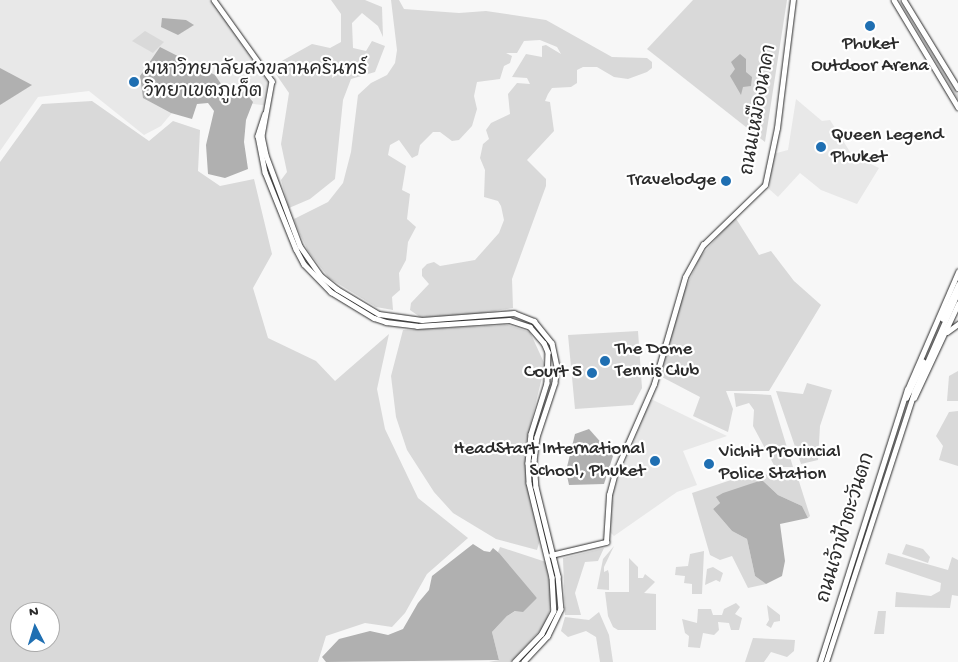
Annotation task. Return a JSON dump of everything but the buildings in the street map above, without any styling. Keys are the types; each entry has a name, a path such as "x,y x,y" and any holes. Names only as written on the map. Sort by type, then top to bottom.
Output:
{"street":[{"path":"214,0 268,72 273,89 262,136 271,172 310,264 336,289 379,314 392,318 422,320 514,313 534,321 544,330 552,343 556,366 555,382 537,437 534,460 536,487 558,576 561,609 556,624 524,662"},
{"name":"ถนนเหมืองนาคา","path":"553,555 606,542 609,495 615,472 654,384 685,277 702,245 765,185 777,128 793,0"},
{"path":"894,0 958,107"},
{"path":"904,0 958,88"},
{"path":"269,106 258,136 262,162 296,249 304,264 331,292 374,318 386,322 418,326 509,320 530,326 544,343 548,352 547,383 532,434 528,464 552,577 554,611 549,623 515,662"},
{"path":"903,404 958,272"},
{"path":"903,404 958,284"},
{"path":"909,406 958,292"},
{"path":"909,406 958,304"},
{"path":"941,340 958,324"},
{"name":"ถนนเจ้าฟ้าตะวันตก","path":"820,662 903,404"},
{"name":"ถนนเจ้าฟ้าตะวันตก","path":"828,662 829,653 909,406"},
{"path":"547,556 553,555"},
{"path":"552,577 558,576"}],"shaded area":[{"name":"มหาวิทยาลัยสงขลานครินทร์ วิทยาเขตภูเก็ต","path":"0,0 214,0 268,72 269,106 187,95 161,126 144,135 89,91 38,97 0,151"},
{"path":"331,0 365,0 382,7 383,37 378,26 362,13 352,23 353,48 366,51 372,41 385,46 375,72 351,79 343,100 335,179 310,199 289,208 281,180 287,172 281,144 289,93 271,67 312,44 330,48 341,42 341,14"},
{"path":"391,0 399,0 404,9 459,13 486,11 546,20 612,57 647,58 652,62 652,68 647,72 628,79 614,77 597,67 583,67 577,70 577,83 571,87 552,88 548,94 545,101 550,102 554,131 527,160 546,179 546,186 512,279 513,308 462,316 420,317 410,310 411,303 429,284 422,276 422,269 427,264 434,262 440,266 475,260 499,233 504,220 501,206 498,201 484,197 485,170 480,158 483,144 489,139 486,130 491,123 510,114 508,94 517,83 530,84 527,78 512,77 526,54 542,57 542,46 546,45 561,54 557,47 540,40 524,41 517,53 506,53 512,56 510,63 504,66 500,79 477,82 474,96 477,109 472,126 459,140 452,141 440,132 433,132 420,145 418,155 412,158 399,140 390,145 388,155 406,166 402,190 410,194 407,219 416,227 408,242 406,260 399,273 400,290 392,297 393,310 376,307 329,278 308,251 299,232 294,219 328,202 343,183 351,152 358,95 371,83 387,75 395,63 397,50"},
{"path":"693,0 787,0 765,142 647,49"},
{"path":"899,0 958,94 958,100 940,70"},
{"path":"162,18 186,20 194,25 178,35 161,27"},
{"path":"145,31 164,42 153,53 132,41"},
{"path":"160,47 215,75 228,94 244,91 253,102 246,120 244,142 248,169 225,178 208,174 206,145 214,111 208,103 197,104 192,119 171,113 143,98 140,76"},
{"path":"740,54 746,59 746,72 752,77 751,86 743,87 741,95 730,76 735,69 731,62"},
{"path":"0,68 32,85 0,105"},
{"path":"796,99 822,121 830,120 852,155 879,168 857,204 821,190 800,173 778,197 769,189 773,154 788,150"},
{"path":"92,101 149,141 173,121 200,130 198,171 220,186 254,179 272,254 253,288 268,338 316,361 335,381 389,334 377,389 385,429 418,498 468,538 427,574 405,613 392,627 365,623 326,636 318,662 0,662 0,162 42,104"},
{"path":"735,217 759,255 771,251 794,281 821,305 769,391 726,391 733,409 728,432 693,416 700,397 660,376 684,292 700,257"},
{"path":"508,325 530,332 545,365 526,443 526,465 541,537 537,550 496,539 453,513 434,492 407,450 396,417 391,376 403,330"},
{"name":"The Dome Tennis Club","path":"638,331 642,388 633,405 575,409 568,335"},
{"path":"958,371 958,401 947,401 949,376"},
{"path":"807,383 832,390 820,426 818,460 801,464 776,391 803,394"},
{"path":"734,393 771,395 793,467 775,467 753,426 754,410 749,403 736,407"},
{"name":"HeadStart International School, Phuket","path":"651,399 727,436 683,451 697,485 677,492 614,536 610,532 612,495"},
{"path":"958,411 958,466 939,460 943,446 936,436 949,412"},
{"path":"589,429 613,456 604,484 569,485 566,471 575,434"},
{"path":"796,472 810,516 808,518 802,506 778,495 762,480 717,497 720,503 713,509 732,531 747,539 755,576 766,584 748,588 732,556 720,560 710,555 692,493 740,477"},
{"path":"762,480 778,495 802,506 808,518 780,524 785,561 782,576 766,584 755,576 747,539 732,531 713,509 720,503 716,497"},
{"path":"473,544 484,551 490,552 493,548 499,553 537,598 523,612 515,611 507,616 492,632 499,660 326,662 322,657 339,639 370,631 388,635 403,629 418,603 429,590 432,576"},
{"path":"906,544 923,549 930,557 928,563 902,554"},
{"path":"614,546 604,567 604,572 608,570 609,574 609,590 597,589 603,559"},
{"path":"500,547 546,562 552,602 545,625 511,662 489,662 499,660 492,632 507,616 537,598 501,558 498,552"},
{"path":"604,548 598,561 585,562 575,593 581,615 565,615 563,558"},
{"path":"704,551 702,594 692,594 692,584 684,583 685,576 675,575 676,567 688,566 690,554"},
{"path":"888,553 948,570 952,557 958,560 958,596 952,595 950,608 895,607 896,592 931,596 940,591 941,583 885,564"},
{"path":"629,558 638,567 638,578 643,578 645,574 655,582 644,593 656,594 656,630 618,630 613,627 608,616 605,592 629,592"},
{"path":"713,567 723,573 720,582 716,580 705,585 707,569"},
{"path":"736,603 740,607 735,614 742,618 739,630 731,630 729,623 718,622 719,630 714,635 703,633 700,648 688,647 689,636 685,633 682,619 697,623 698,609 711,609 713,615 722,615 724,609"},
{"path":"767,605 780,615 780,621 774,622 771,628 766,625 769,620"},
{"path":"878,611 886,611 884,634 874,634"},
{"path":"599,612 609,635 613,662 600,662 596,637 586,631 568,637 561,631 565,617 589,620"},
{"path":"753,638 795,640 794,651 787,657 771,652 764,662 745,662"}],"place":[{"name":"Phuket Outdoor Arena","path":"870,26"},
{"name":"มหาวิทยาลัยสงขลานครินทร์ วิทยาเขตภูเก็ต","path":"134,82"},
{"name":"Queen Legend Phuket","path":"821,147"},
{"name":"Travelodge","path":"726,181"},
{"name":"The Dome Tennis Club","path":"605,361"},
{"name":"Court 5","path":"592,373"},
{"name":"HeadStart International School, Phuket","path":"655,461"},
{"name":"Vichit Provincial Police Station","path":"709,464"}]}
